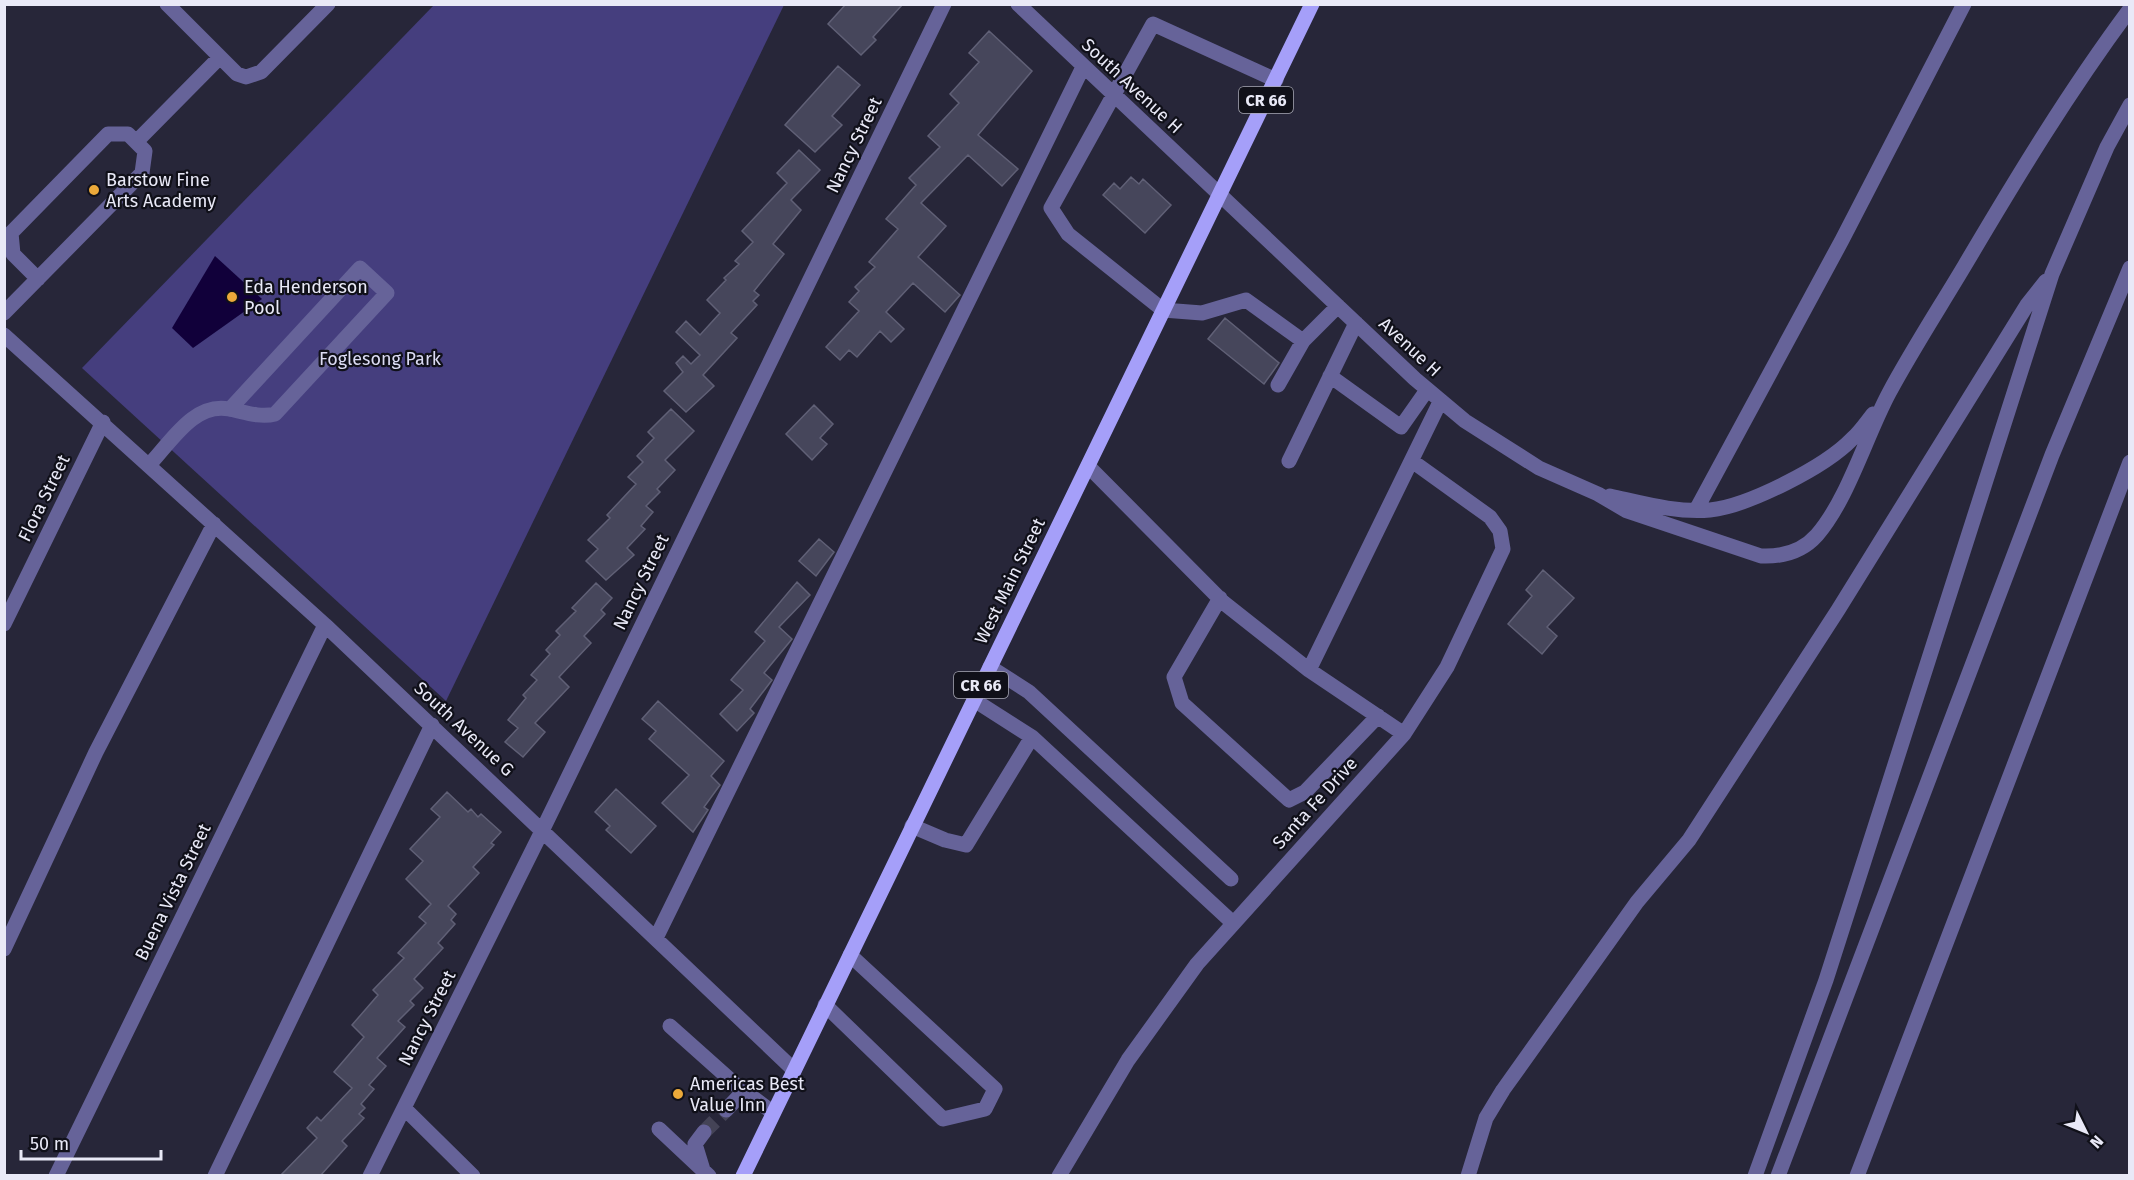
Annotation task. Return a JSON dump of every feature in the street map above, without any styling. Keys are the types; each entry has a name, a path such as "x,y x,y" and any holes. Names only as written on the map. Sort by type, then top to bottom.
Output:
{"main road":[{"name":"West Main Street","path":"743,1176 772,1112 1312,4"}],"street":[{"path":"167,4 237,74 246,77 261,72 328,4"},
{"name":"Nancy Street","path":"370,1176 543,830 944,4"},
{"name":"South Avenue H","path":"1018,4 1220,195"},
{"path":"1696,510 1842,240 1964,4"},
{"path":"1598,494 1627,511 1761,556 1779,557 1798,550 1816,536 1832,514 1889,394 2021,170 2096,55 2130,9"},
{"path":"1276,80 1153,24 1115,97 1051,208 1068,234 1163,310 1202,313 1246,300 1302,341"},
{"path":"136,142 220,57"},
{"path":"656,938 1083,67"},
{"path":"1755,1176 1826,980 2052,274 2108,147 2130,105"},
{"path":"4,313 38,279 142,174 145,151 128,134 108,134 11,233 13,254 38,279"},
{"name":"Avenue H","path":"1220,195 1440,402 1497,443 1539,468 1598,494"},
{"path":"149,465 199,412 216,406 266,417 275,414 387,293 360,268 230,409"},
{"path":"1778,1176 2052,455 2130,268"},
{"path":"1468,1176 1486,1118 1503,1090 1637,902 1689,840 1838,610 2027,305 2052,274"},
{"path":"1278,385 1302,341 1338,306"},
{"path":"1289,461 1356,322"},
{"name":"South Avenue G","path":"4,335 103,422 325,625 794,1070"},
{"path":"1330,376 1401,427 1427,390"},
{"path":"1598,494 1677,509 1696,510 1711,510 1754,497 1792,480 1823,462 1852,440 1889,394"},
{"path":"1309,670 1440,402"},
{"name":"Flora Street","path":"4,624 103,422"},
{"name":"Santa Fe Drive","path":"1059,1176 1128,1060 1197,964 1404,734 1447,667 1503,549 1500,531 1490,517 1412,461"},
{"path":"1857,1176 2130,462"},
{"path":"1088,466 1220,598 1309,670 1404,734"},
{"path":"4,949 96,752 214,524"},
{"path":"1220,598 1174,677 1182,703 1288,800 1305,792 1377,716"},
{"name":"Buena Vista Street","path":"56,1176 325,625"},
{"path":"990,667 1029,692 1232,879"},
{"path":"974,700 1032,738 1233,923"},
{"path":"215,1176 432,725"},
{"path":"912,826 945,840 966,845 1032,738"},
{"path":"825,1005 944,1119 985,1109 995,1089 850,955"},
{"path":"670,1026 744,1091 772,1112"},
{"path":"726,1110 744,1091"},
{"path":"404,1108 473,1176"},
{"path":"659,1130 706,1173"},
{"path":"704,1132 695,1144 706,1173"}],"green space":[{"name":"Foglesong Park","path":"434,5 784,5 446,701 82,368"}],"shaded area":[{"path":"215,256 262,299 193,348 172,328"}],"building":[{"path":"846,4 903,4 873,37 876,40 861,55 828,24"},
{"path":"989,31 1032,71 978,135 1018,169 1002,186 968,155 921,203 946,226 918,257 960,295 945,312 913,283 886,312 904,329 891,342 880,331 857,357 849,350 840,360 826,347 859,311 849,302 859,291 855,287 875,267 869,262 898,229 886,219 916,185 909,178 940,147 928,136 959,103 950,94 979,62 969,53"},
{"path":"838,66 860,85 832,116 842,125 815,152 785,125"},
{"path":"799,150 820,170 791,200 801,210 773,244 784,254 754,291 759,295 753,301 757,305 731,333 737,338 703,375 714,386 686,412 664,391 683,372 676,363 683,356 691,364 700,355 676,332 686,321 700,335 720,313 707,300 726,280 724,278 739,264 735,261 753,242 742,231 787,183 777,173"},
{"path":"1131,177 1139,184 1143,179 1171,205 1145,233 1103,195 1114,183 1120,189"},
{"path":"1225,318 1279,363 1264,384 1208,339"},
{"path":"814,405 833,424 820,438 827,444 812,460 786,434"},
{"path":"671,409 694,431 665,460 675,470 657,489 660,492 646,506 653,512 641,526 645,529 627,548 634,555 606,580 586,561 598,549 588,540 610,518 607,515 636,484 628,477 643,462 637,456 654,438 648,432"},
{"path":"819,539 834,552 816,576 799,561"},
{"path":"1543,570 1574,598 1547,627 1557,636 1542,654 1508,624 1532,596 1526,590"},
{"path":"797,582 810,595 779,627 792,639 764,673 772,680 750,709 754,713 737,731 720,714 743,690 731,680 765,641 755,632"},
{"path":"596,583 612,598 601,610 605,614 584,636 591,643 559,677 569,687 535,723 545,732 523,757 505,742 518,728 508,720 526,698 523,695 537,680 531,675 550,654 546,650 560,635 556,631 576,611 572,608"},
{"path":"658,701 724,761 711,776 720,785 704,807 708,810 693,832 662,803 689,775 649,739 656,731 642,719"},
{"path":"616,789 656,826 631,853 606,830 610,826 595,812"},
{"path":"447,792 468,812 471,809 478,817 481,814 501,832 491,843 494,845 473,867 479,873 448,906 456,914 451,920 455,924 438,943 443,948 414,979 423,988 410,1001 414,1005 398,1021 405,1027 377,1058 386,1066 369,1085 374,1089 361,1104 365,1108 359,1114 364,1118 342,1141 347,1146 320,1176 280,1176 317,1138 307,1128 317,1117 321,1121 352,1088 334,1072 364,1037 352,1025 378,995 373,990 404,958 398,953 426,923 419,917 431,904 406,879 423,861 410,849 440,817 431,809"}],"tunnel":[{"path":"704,1132 726,1110"}],"place":[{"name":"Barstow Fine Arts Academy","path":"94,190"},
{"name":"Eda Henderson Pool","path":"232,297"},
{"name":"Americas Best Value Inn","path":"678,1094"}]}
